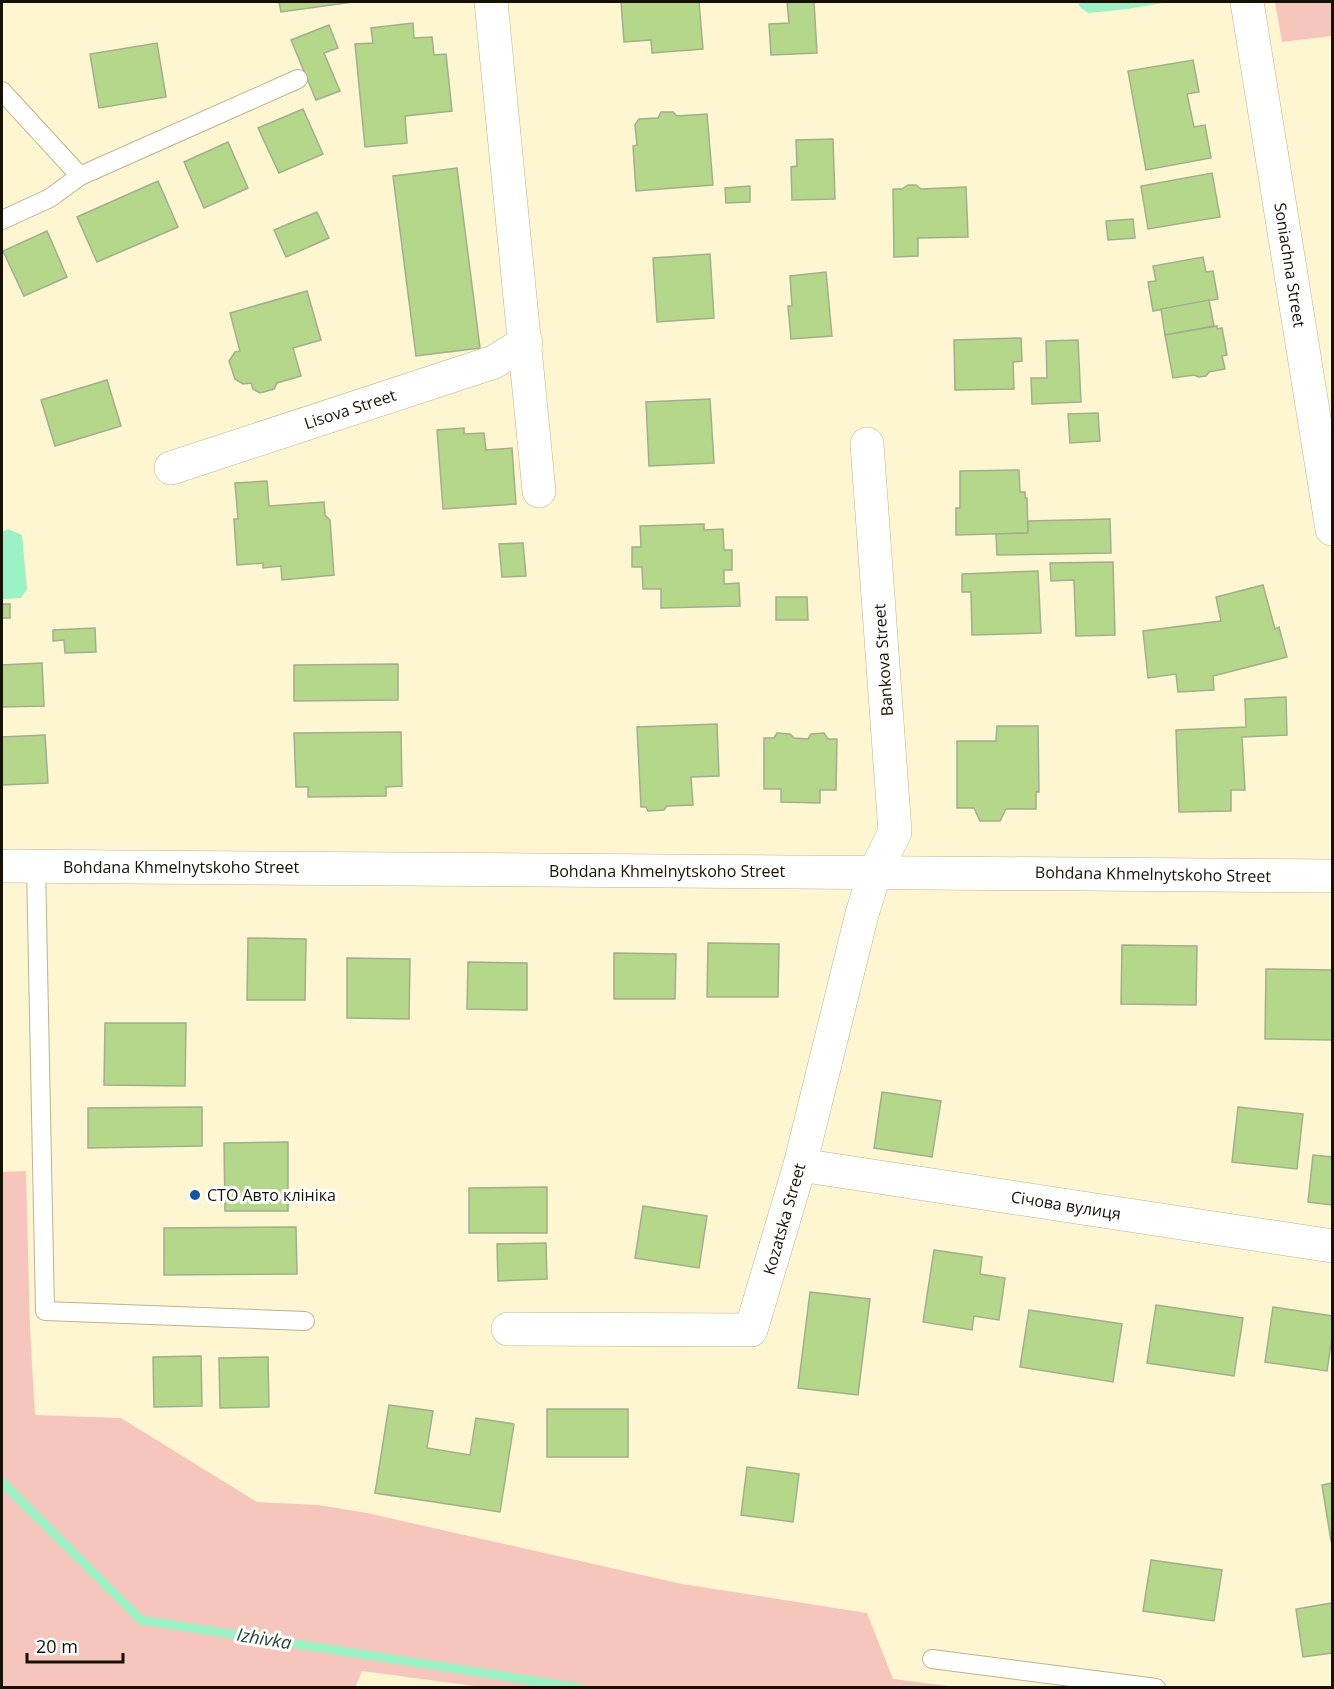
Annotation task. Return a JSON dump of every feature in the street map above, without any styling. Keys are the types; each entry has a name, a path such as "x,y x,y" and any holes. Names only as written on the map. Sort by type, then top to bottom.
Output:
{"street":[{"path":"491,2 539,491"},
{"name":"Soniachna Street","path":"1247,2 1332,529"},
{"name":"Lisova Street","path":"171,468 494,362 526,342"},
{"name":"Bankova Street","path":"867,444 895,832 875,872"},
{"name":"Bohdana Khmelnytskoho Street","path":"2,866 1332,876"},
{"name":"Kozatska Street","path":"508,1329 752,1330 800,1165 862,914 875,872"},
{"name":"Січова вулиця","path":"800,1165 1332,1245"}],"lane":[{"path":"2,220 50,198 80,176 298,79"},
{"path":"2,91 80,176"},
{"path":"36,866 45,1311 305,1321"},
{"path":"932,1659 1156,1688"}],"shaded area":[{"path":"1078,2 1169,2 1088,13 1080,7"},
{"path":"1275,2 1332,2 1332,36 1282,42"},
{"path":"8,529 22,535 27,589 21,598 2,599 2,532"},
{"path":"26,1171 30,1329 35,1415 121,1418 257,1502 319,1505 367,1513 682,1584 867,1613 893,1679 957,1687 489,1688 362,1671 355,1688 2,1687 2,1172"}],"building":[{"path":"279,2 353,2 281,12"},
{"path":"621,2 699,2 703,49 652,53 651,40 624,42"},
{"path":"787,2 814,2 817,53 771,55 769,24 789,23"},
{"path":"413,23 414,38 432,37 434,55 446,54 452,111 405,116 407,143 365,147 355,44 373,43 371,28"},
{"path":"329,25 338,48 324,53 340,91 316,100 291,40"},
{"path":"157,43 166,97 99,108 90,54"},
{"path":"1193,60 1199,92 1187,94 1194,127 1205,125 1211,158 1146,170 1128,71"},
{"path":"303,109 323,154 279,173 258,128"},
{"path":"661,112 673,112 677,116 707,114 713,185 636,191 633,146 637,145 635,125 639,119 658,118"},
{"path":"833,139 835,199 792,200 791,167 797,166 796,140"},
{"path":"228,142 248,188 204,208 184,162"},
{"path":"457,168 480,348 416,356 393,176"},
{"path":"1212,173 1220,217 1148,229 1141,186"},
{"path":"158,181 178,227 97,262 77,217"},
{"path":"908,185 916,185 921,189 966,187 968,237 918,238 918,256 894,257 893,189 902,189"},
{"path":"750,186 750,202 726,203 725,188"},
{"path":"317,212 329,238 286,257 274,230"},
{"path":"1133,219 1135,238 1108,240 1106,221"},
{"path":"47,231 67,277 24,296 3,251"},
{"path":"710,254 714,318 657,322 653,258"},
{"path":"1203,257 1206,272 1213,271 1218,299 1153,311 1148,282 1156,281 1153,266"},
{"path":"826,272 832,336 791,339 788,306 792,306 790,276"},
{"path":"307,291 321,340 293,348 301,376 277,383 274,389 260,393 253,389 251,383 243,384 235,379 229,361 235,352 240,351 230,313"},
{"path":"1209,300 1214,326 1165,335 1161,309"},
{"path":"1217,326 1217,329 1222,328 1227,355 1222,356 1225,369 1209,372 1206,376 1173,378 1165,335"},
{"path":"1021,338 1022,361 1013,362 1014,389 955,390 954,340"},
{"path":"1078,340 1081,402 1032,404 1031,378 1047,378 1046,341"},
{"path":"107,380 121,426 55,446 41,400"},
{"path":"710,399 714,463 649,466 646,402"},
{"path":"1098,413 1100,441 1070,443 1068,414"},
{"path":"464,428 464,434 484,433 486,450 512,448 516,504 443,509 437,430"},
{"path":"1019,470 1020,492 1025,492 1025,498 1027,498 1028,533 956,535 956,508 960,508 960,471"},
{"path":"267,481 269,506 324,502 325,515 330,520 334,575 282,580 281,566 263,568 263,563 237,565 234,519 238,519 235,483"},
{"path":"1110,519 1111,553 997,555 996,534 1028,533 1028,521"},
{"path":"704,524 704,530 723,529 724,550 732,550 732,570 724,570 724,584 739,583 740,606 661,608 661,589 643,589 642,567 632,567 632,547 641,547 640,526"},
{"path":"523,543 526,576 502,577 499,544"},
{"path":"1113,562 1115,635 1076,636 1074,580 1051,581 1050,563"},
{"path":"1038,571 1041,633 972,635 971,592 962,592 962,574"},
{"path":"1263,585 1275,629 1279,627 1287,657 1213,676 1214,690 1178,692 1176,674 1148,678 1143,631 1221,621 1216,597"},
{"path":"776,597 807,597 808,620 776,620"},
{"path":"2,604 10,604 10,618 2,618"},
{"path":"95,628 96,652 65,653 64,640 53,641 53,630"},
{"path":"42,663 44,706 2,707 2,665"},
{"path":"398,664 398,700 294,701 294,665"},
{"path":"1286,697 1287,735 1242,737 1245,790 1231,790 1231,811 1179,812 1176,730 1246,727 1245,699"},
{"path":"717,724 719,776 691,777 693,805 667,806 664,810 648,811 646,807 641,807 637,727"},
{"path":"997,726 1038,726 1039,792 1036,792 1036,809 1006,809 1000,821 980,821 974,808 957,808 957,741 996,741"},
{"path":"401,732 402,786 386,787 386,796 308,797 308,787 296,787 294,733"},
{"path":"777,733 808,739 811,734 824,733 828,739 837,739 836,790 820,790 820,803 781,802 781,789 764,789 764,738 774,738"},
{"path":"45,735 48,783 2,785 2,737"},
{"path":"248,938 306,939 305,1000 247,1000"},
{"path":"708,943 779,944 778,997 707,997"},
{"path":"1122,945 1197,946 1196,1005 1121,1004"},
{"path":"614,953 676,954 675,999 614,999"},
{"path":"347,958 410,959 409,1019 347,1018"},
{"path":"468,962 527,963 527,1010 467,1009"},
{"path":"1266,969 1332,970 1332,1040 1265,1039"},
{"path":"105,1023 186,1023 185,1086 104,1085"},
{"path":"882,1092 941,1101 932,1157 874,1148"},
{"path":"202,1107 202,1146 88,1148 88,1108"},
{"path":"1238,1107 1303,1114 1297,1169 1232,1162"},
{"path":"288,1142 288,1211 225,1211 224,1143"},
{"path":"1313,1155 1332,1157 1332,1205 1308,1202"},
{"path":"547,1187 547,1233 469,1233 469,1188"},
{"path":"643,1206 707,1216 699,1268 635,1258"},
{"path":"296,1227 297,1274 164,1275 164,1228"},
{"path":"546,1243 547,1279 498,1281 497,1244"},
{"path":"934,1250 982,1257 980,1274 1005,1278 999,1320 974,1316 972,1330 923,1322"},
{"path":"810,1292 870,1299 858,1395 798,1388"},
{"path":"1156,1305 1243,1318 1234,1376 1147,1363"},
{"path":"1273,1307 1332,1316 1332,1337 1327,1371 1265,1362"},
{"path":"1029,1310 1122,1324 1113,1382 1020,1367"},
{"path":"201,1356 202,1406 154,1407 153,1357"},
{"path":"268,1357 269,1407 220,1408 219,1358"},
{"path":"389,1405 433,1411 427,1448 470,1455 476,1418 514,1424 500,1512 375,1493"},
{"path":"547,1409 628,1409 628,1457 547,1457"},
{"path":"747,1467 799,1474 793,1522 741,1515"},
{"path":"1332,1483 1332,1541 1331,1541 1322,1485"},
{"path":"1151,1560 1222,1570 1214,1621 1143,1611"},
{"path":"1332,1603 1332,1653 1303,1657 1296,1609"}],"waterway":[{"name":"Izhivka","path":"2,1482 141,1620 581,1688"}],"place":[{"name":"СТО Авто клініка","path":"195,1195"}]}
